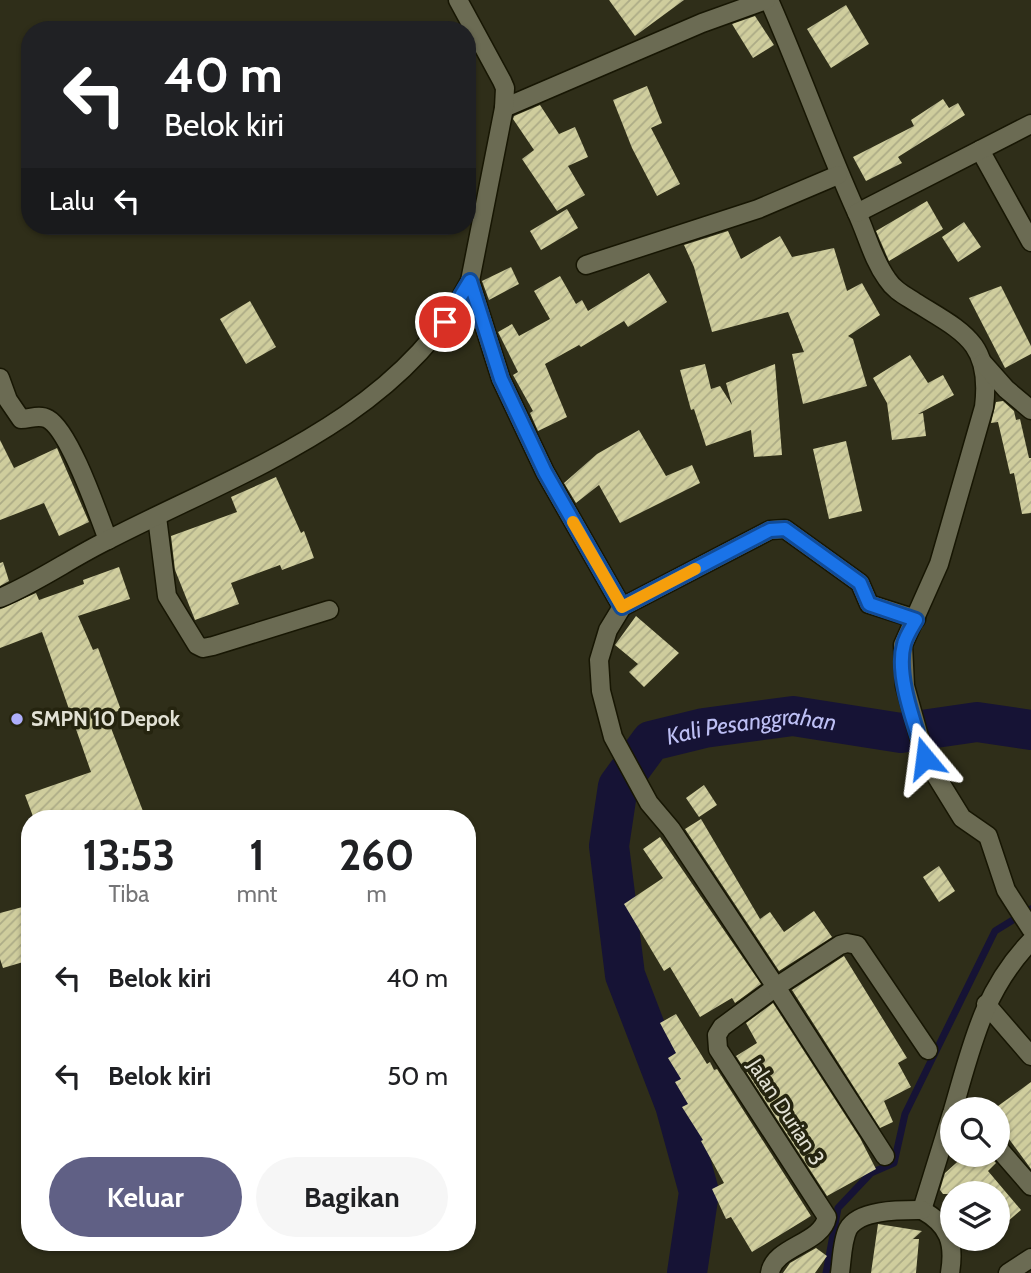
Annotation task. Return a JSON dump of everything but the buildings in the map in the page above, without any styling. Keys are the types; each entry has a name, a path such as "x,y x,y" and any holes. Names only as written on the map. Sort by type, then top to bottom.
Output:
{"street":[{"path":"458,0 469,21"},
{"path":"504,108 702,23 767,0 800,68 838,175 858,213 868,245 894,289 957,326 983,363 1006,389 1031,410"},
{"path":"0,598 293,446 381,391 424,350 458,305 470,281 504,108 505,88 476,34"},
{"path":"858,213 1031,124"},
{"path":"980,150 1031,242"},
{"path":"586,265 758,209 838,175"},
{"path":"470,281 501,379 545,472 622,607"},
{"path":"959,1097 986,1004 1030,932 1006,890 988,836 962,818 925,758 908,702 903,645 939,564 984,407 987,383 983,363"},
{"path":"0,378 16,415 21,419 36,416 48,419 61,433 108,540"},
{"path":"157,517 167,596 197,645 204,648 222,644 329,610"},
{"path":"885,1156 671,829 649,803 613,737 601,691 599,660 608,630 622,607 770,530 785,529 860,583 869,604 916,620"},
{"path":"776,987 840,945 858,945 928,1050"},
{"name":"Jalan Durian 3","path":"772,1267 817,1232 827,1217 718,1049 718,1035 722,1027 776,987"},
{"path":"986,1004 1031,1056"},
{"path":"922,1210 940,1155"},
{"path":"1010,1162 1031,1186"},
{"path":"840,1273 848,1230 854,1222 876,1215 922,1210 936,1217 947,1230 953,1246 950,1273"},
{"path":"1008,1273 1031,1258"}],"waterway":[{"name":"Kali Pesanggrahan","path":"687,1273 699,1192 675,1105 625,975 609,846 618,786 651,741 704,728 793,716 901,733 977,722 1031,730"},
{"path":"826,1273 838,1208 871,1173 894,1163 905,1114 995,931 1031,909"}],"slow traffic":[{"path":"573,522 622,607 695,569"}],"place":[{"name":"SMPN 10 Depok","path":"17,719"}],"route":[{"path":"445,322 458,305 470,281 501,379 545,472 622,607 770,530 785,529 860,583 869,604 916,620 903,645 903,656 908,702 925,758"}]}
